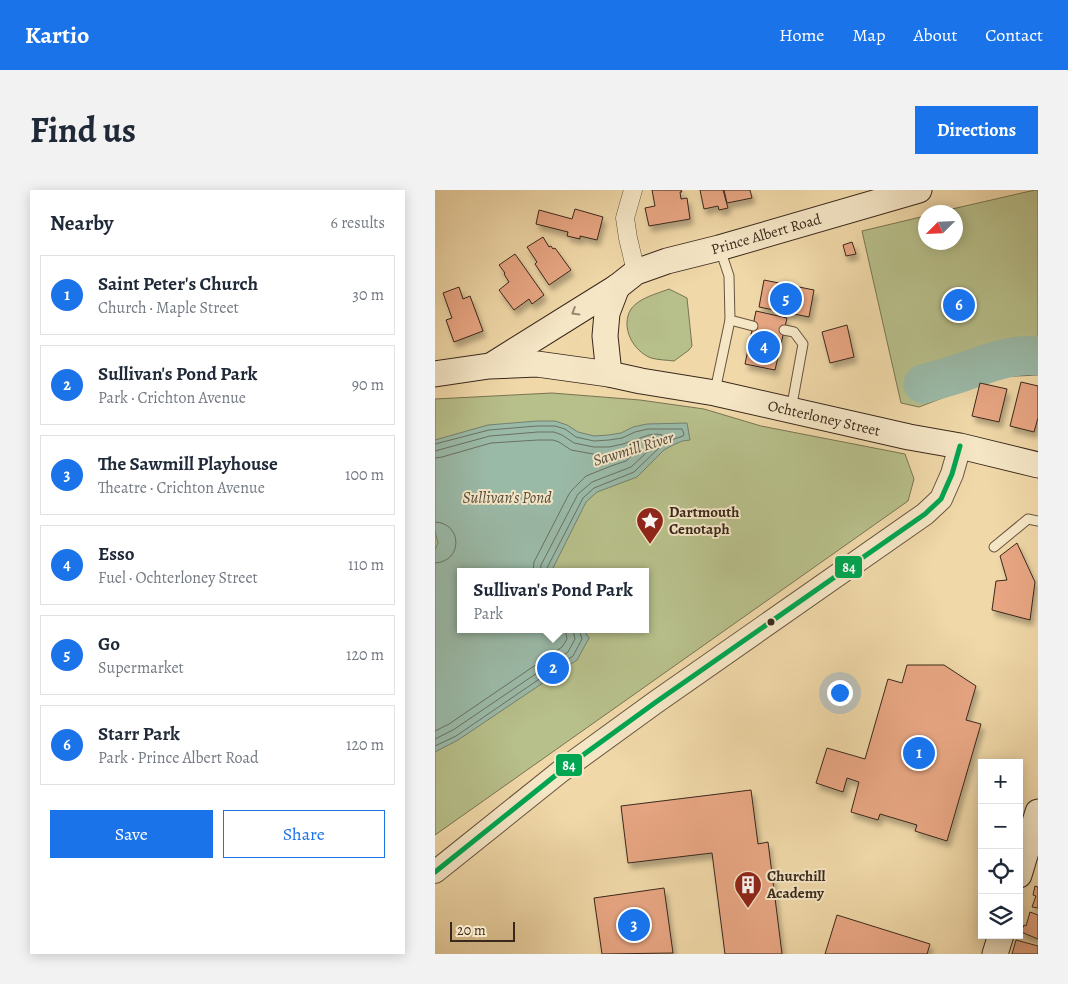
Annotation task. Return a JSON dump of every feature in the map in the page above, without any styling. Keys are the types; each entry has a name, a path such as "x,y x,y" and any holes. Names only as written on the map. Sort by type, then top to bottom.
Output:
{"main road":[{"name":"Prince Albert Road","path":"489,366 617,287 636,272 667,261 719,248 919,190"},
{"path":"609,374 605,336 607,313 617,287"},
{"name":"Prince Albert Road","path":"435,374 489,366 537,364 609,374"},
{"name":"Ochterloney Street","path":"609,374 715,393 909,437 960,446 1038,465"},
{"path":"1023,862 1038,812"},
{"path":"995,954 1000,939"}],"street":[{"path":"633,190 625,218 636,272"},
{"path":"435,872 561,771 656,702 925,514 941,500 952,474 960,446"}],"lane":[{"path":"715,393 730,320 729,276 719,248"},
{"path":"730,320 753,326"},
{"path":"784,330 794,332 803,344 791,410"},
{"path":"993,547 1027,519 1038,521"}],"green space":[{"path":"1038,190 1038,375 997,377 919,407 901,403 862,231 918,218 918,250 963,250 963,206"},
{"path":"669,289 687,298 692,346 674,361 654,359 645,355 630,338 627,323 628,316 634,305"},
{"path":"552,393 640,400 704,409 761,426 905,454 914,479 908,501 435,835 435,399"}],"water":[{"name":"Sullivan's Pond","path":"555,421 567,425 578,432 594,436 621,433 633,427 647,424 687,423 690,440 682,441 664,450 637,477 597,492 586,502 553,568 457,568 457,633 586,633 589,638 577,660 458,740 435,752 435,550 438,543 435,531 435,440 488,425"}],"building":[{"path":"652,190 681,190 681,199 687,198 690,219 649,226 645,208 655,206"},
{"path":"700,190 723,190 728,208 719,210 718,206 704,209"},
{"path":"724,190 750,190 752,198 727,203"},
{"path":"575,209 603,217 597,240 580,236 580,239 567,236 568,232 536,224 539,210 572,219"},
{"path":"543,237 549,247 555,248 571,270 549,285 535,264 537,262 527,247"},
{"path":"852,242 856,254 846,256 843,245"},
{"path":"515,254 544,295 532,304 529,299 514,310 499,290 509,282 499,265"},
{"path":"764,280 814,290 809,317 759,307"},
{"path":"459,287 463,299 470,296 483,331 454,342 446,320 452,318 443,293"},
{"path":"756,311 787,318 775,370 745,364"},
{"path":"847,325 854,357 830,363 822,332"},
{"path":"1021,382 1038,386 1038,418 1034,432 1010,426"},
{"path":"980,383 1007,389 999,422 972,416"},
{"path":"1017,543 1035,582 1030,620 992,610 996,581 1007,580 1000,556"},
{"path":"907,665 944,665 976,686 966,720 981,724 947,841 915,831 917,825 880,814 878,820 851,812 859,782 847,778 843,792 816,783 827,748 865,759 888,679 902,683"},
{"name":"Churchill Academy","path":"751,790 758,844 768,842 782,954 725,954 712,853 628,863 621,806"},
{"path":"1035,886 1038,887 1038,908 1032,907 1036,896 1033,895"},
{"path":"664,888 673,953 602,954 594,898"},
{"path":"1030,912 1038,915 1038,939 1023,933 1024,925 1026,926"},
{"path":"837,915 930,944 927,954 825,954"},
{"path":"1016,940 1038,946 1038,954 1012,954"}],"waterway":[{"name":"Sawmill River","path":"923,384 1006,358 1038,356"}],"transit line":[{"name":"84","path":"435,872 561,771 656,702 925,514 941,499 952,474 960,446"}],"place":[{"name":"Go","path":"786,299"},
{"name":"Starr Park","path":"959,305"},
{"name":"Esso","path":"764,347"},
{"name":"Dartmouth Cenotaph","path":"650,545"},
{"name":"Sullivan's Pond Park","path":"553,668"},
{"name":"Saint Peter's Church","path":"919,753"},
{"name":"Churchill Academy","path":"748,909"},
{"name":"The Sawmill Playhouse","path":"634,925"}]}
